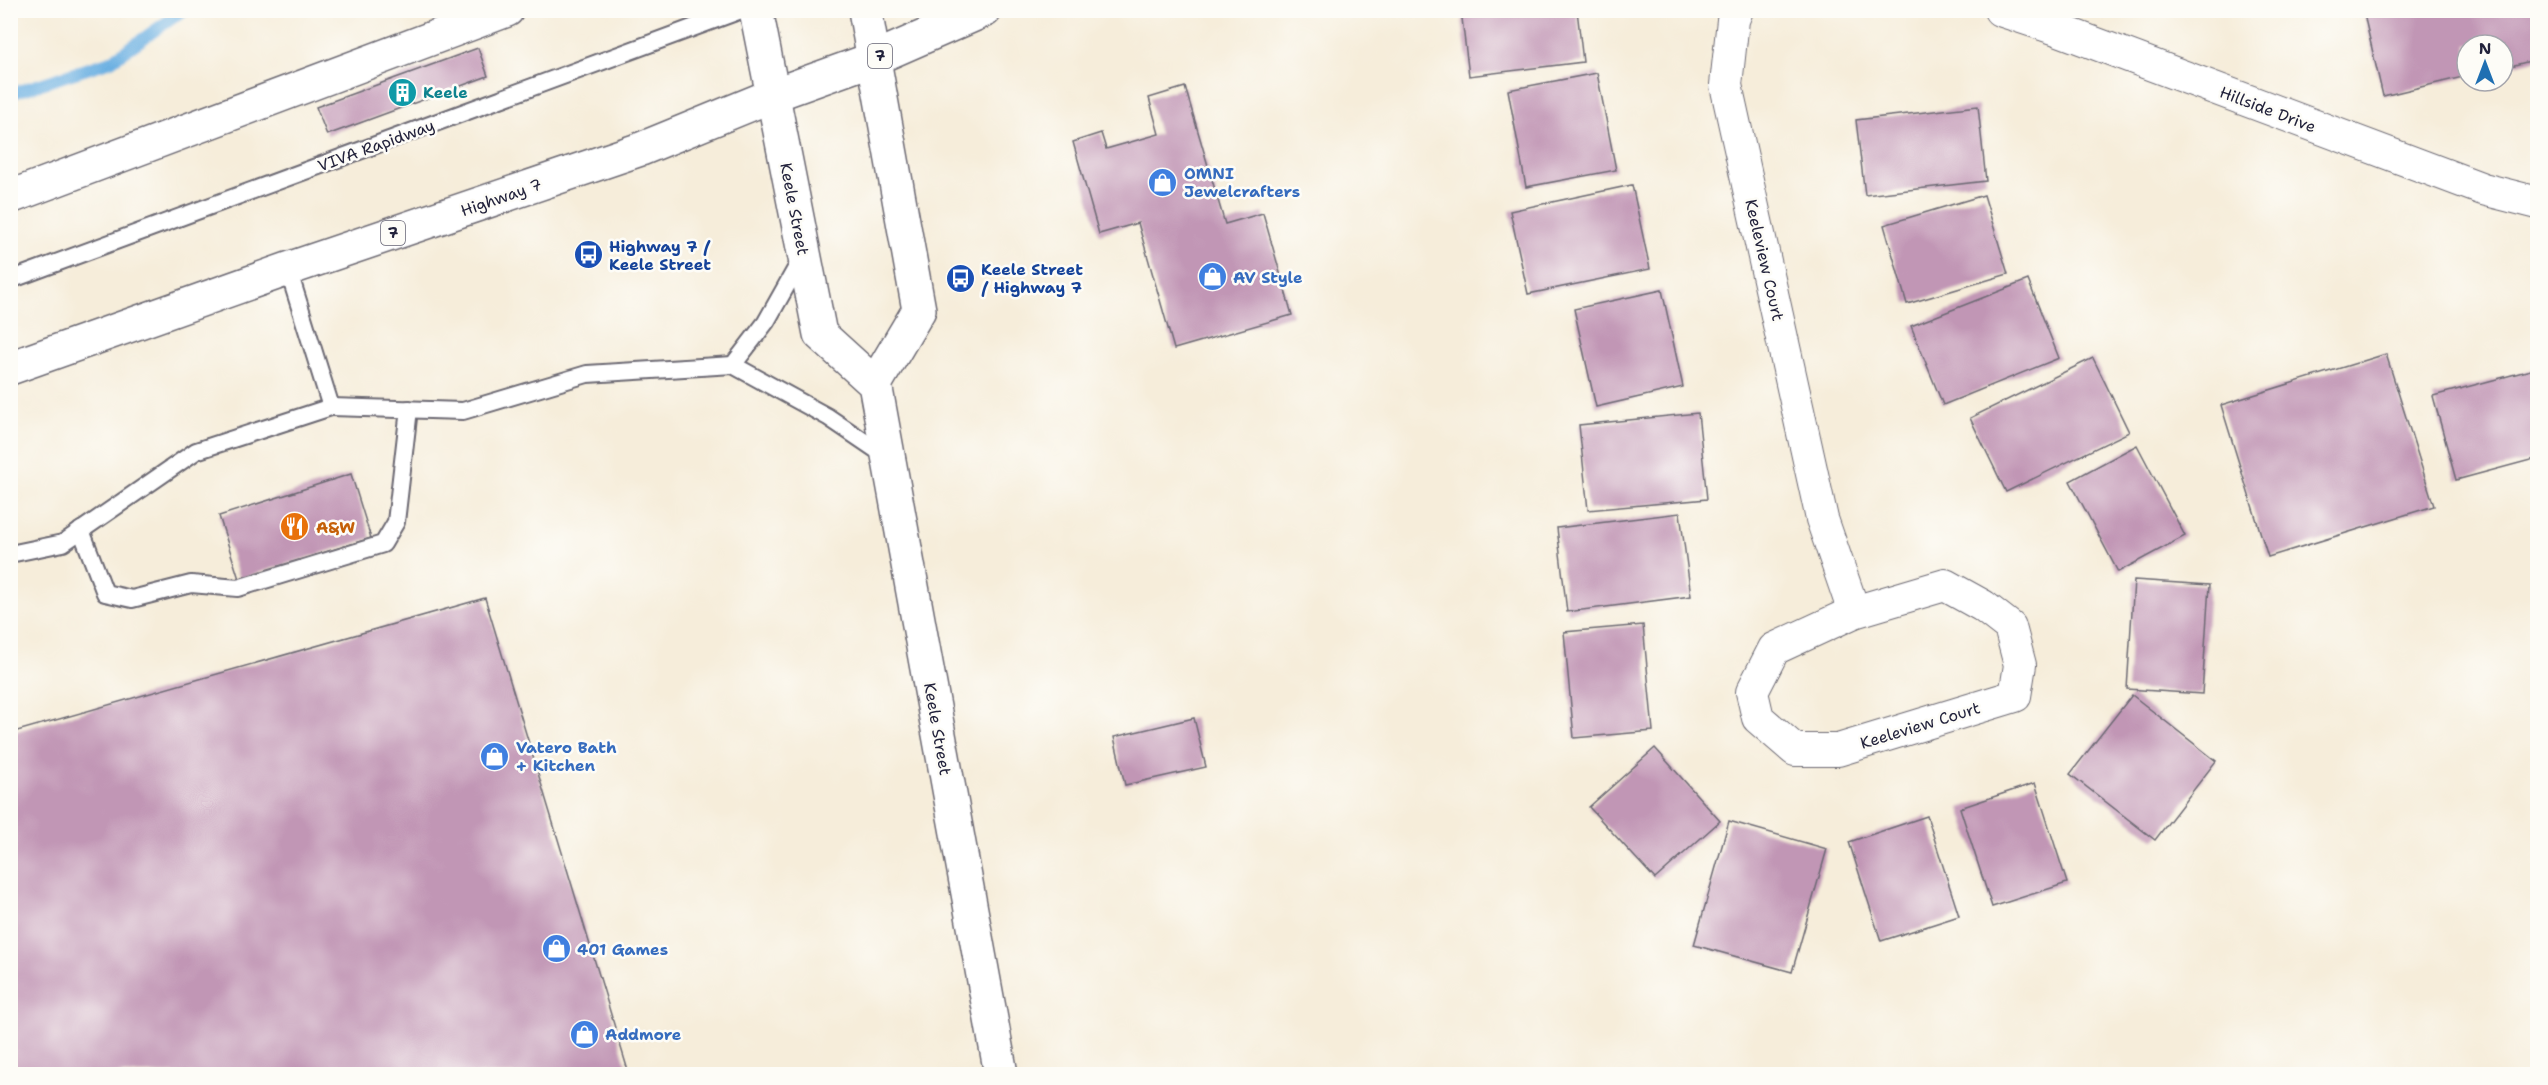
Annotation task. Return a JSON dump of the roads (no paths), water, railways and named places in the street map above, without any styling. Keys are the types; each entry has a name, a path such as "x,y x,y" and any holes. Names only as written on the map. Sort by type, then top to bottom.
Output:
{"main road":[{"path":"10,197 507,10"},
{"name":"Keele Street","path":"756,10 820,334 875,384 1001,1074"},
{"path":"865,10 919,310 875,384"},
{"name":"Highway 7","path":"10,368 288,269 641,149 773,95 873,59 985,10"}],"street":[{"name":"Keeleview Court","path":"1737,10 1733,20 1726,85 1822,519 1854,612"},
{"name":"Hillside Drive","path":"2000,10 2054,28 2483,189 2538,203"},
{"name":"Keeleview Court","path":"1945,585 1983,606 2010,627 2020,665 2015,696 1838,750 1795,750 1758,718 1752,692 1774,649 1854,612 1945,585"}],"lane":[{"name":"VIVA Rapidway","path":"10,280 741,10"},
{"path":"733,365 766,322 804,254"},
{"path":"288,269 331,407"},
{"path":"10,554 63,543 196,451 331,407 463,411 587,374 733,365 828,417 888,458"},
{"path":"81,530 105,593 132,599 191,584 238,588 383,544 396,522 409,410"}],"waterway":[{"path":"10,94 111,61 184,10"}],"place":[{"name":"Keele","path":"402,92"},
{"name":"OMNI Jewelcrafters","path":"1163,182"},
{"name":"Highway 7 / Keele Street","path":"588,255"},
{"name":"AV Style","path":"1212,277"},
{"name":"Keele Street / Highway 7","path":"960,278"},
{"name":"A&W","path":"295,527"},
{"name":"Vatero Bath + Kitchen","path":"495,756"},
{"name":"401 Games","path":"556,949"},
{"name":"Addmore","path":"584,1034"}]}
